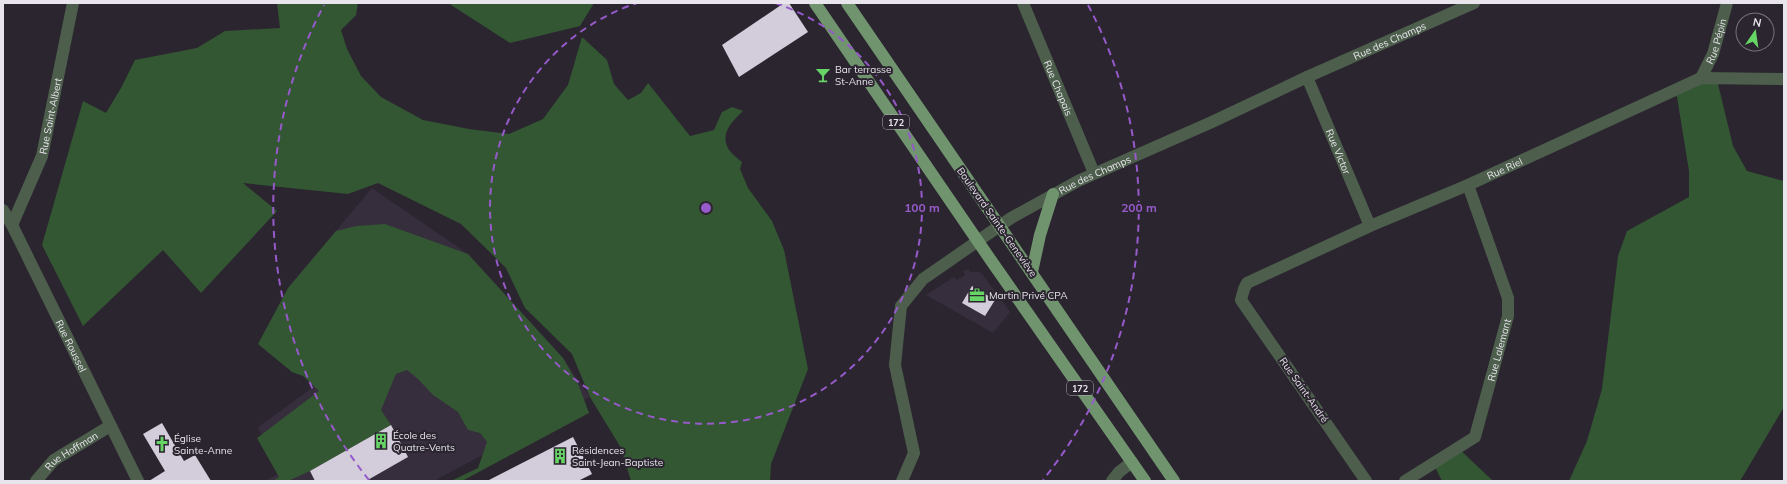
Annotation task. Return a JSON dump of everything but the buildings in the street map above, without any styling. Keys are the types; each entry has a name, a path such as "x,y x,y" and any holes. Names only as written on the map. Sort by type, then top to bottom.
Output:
{"main road":[{"name":"172","path":"815,3 1145,481"},
{"name":"Boulevard Sainte-Geneviève","path":"847,3 1174,481"},
{"path":"1032,272 1040,235 1053,194"}],"street":[{"name":"Rue Saint-Albert","path":"12,225 42,156 73,3"},
{"name":"Rue Chapais","path":"1023,3 1094,173"},
{"name":"Rue des Champs","path":"902,481 914,453 895,365 901,306 923,279 999,226 1053,194 1094,173 1212,122 1307,77 1474,3"},
{"name":"Rue Pépin","path":"1701,78 1713,54 1727,3"},
{"name":"Rue Victor","path":"1307,77 1370,226"},
{"name":"Rue Riel","path":"1241,300 1247,283 1255,278 1370,226 1468,185 1701,78 1784,79"},
{"name":"Rue Lalemant","path":"1405,481 1475,437 1508,316 1508,298 1468,185"},
{"name":"Rue Roussel","path":"3,210 12,225 138,481"},
{"name":"Rue Saint-André","path":"1241,300 1366,481"},
{"name":"Rue Hoffman","path":"36,481 54,460 110,426"},
{"path":"1112,481 1119,472 1132,462"}],"shaded area":[{"path":"372,188 468,254 563,358 590,397 434,481 265,481 284,471 257,428 361,352 288,288"},
{"path":"969,269 970,272 979,272 983,275 1010,312 993,333 926,295 954,277 957,280 965,275 963,271"}],"green space":[{"path":"277,3 358,3 356,15 341,30 347,49 361,76 381,97 423,120 469,129 509,134 543,119 568,85 582,37 607,60 614,84 628,100 641,93 648,83 690,136 714,130 722,112 732,107 743,111 729,126 726,135 727,146 733,155 742,162 740,169 748,188 772,221 784,250 808,369 771,464 770,481 631,481 621,448 590,397 572,354 525,308 506,268 461,224 378,183 348,194 243,183 277,211 201,293 163,250 83,326 42,245 83,101 106,113 135,60 197,48 225,31 280,28"},
{"path":"448,3 594,3 580,26 510,43"},
{"path":"1702,80 1717,80 1733,146 1747,171 1784,181 1784,407 1740,481 1569,481 1587,441 1602,389 1618,256 1627,231 1689,197 1689,171 1676,91"},
{"path":"385,224 468,254 563,358 579,386 589,413 462,481 451,481 478,468 487,442 480,433 468,430 458,412 433,395 407,370 396,374 381,410 391,425 310,471 288,481 273,481 279,477 257,438 319,391 303,376 292,372 258,344 288,288 336,231 356,226"},
{"path":"1457,447 1493,481 1442,481 1432,461"}],"place":[{"name":"Bar terrasse St-Anne","path":"823,75"},
{"name":"Martin Privé CPA","path":"977,295"},
{"name":"École des Quatre-Vents","path":"381,441"},
{"name":"Église Sainte-Anne","path":"162,444"},
{"name":"Résidences Saint-Jean-Baptiste","path":"560,456"}]}
